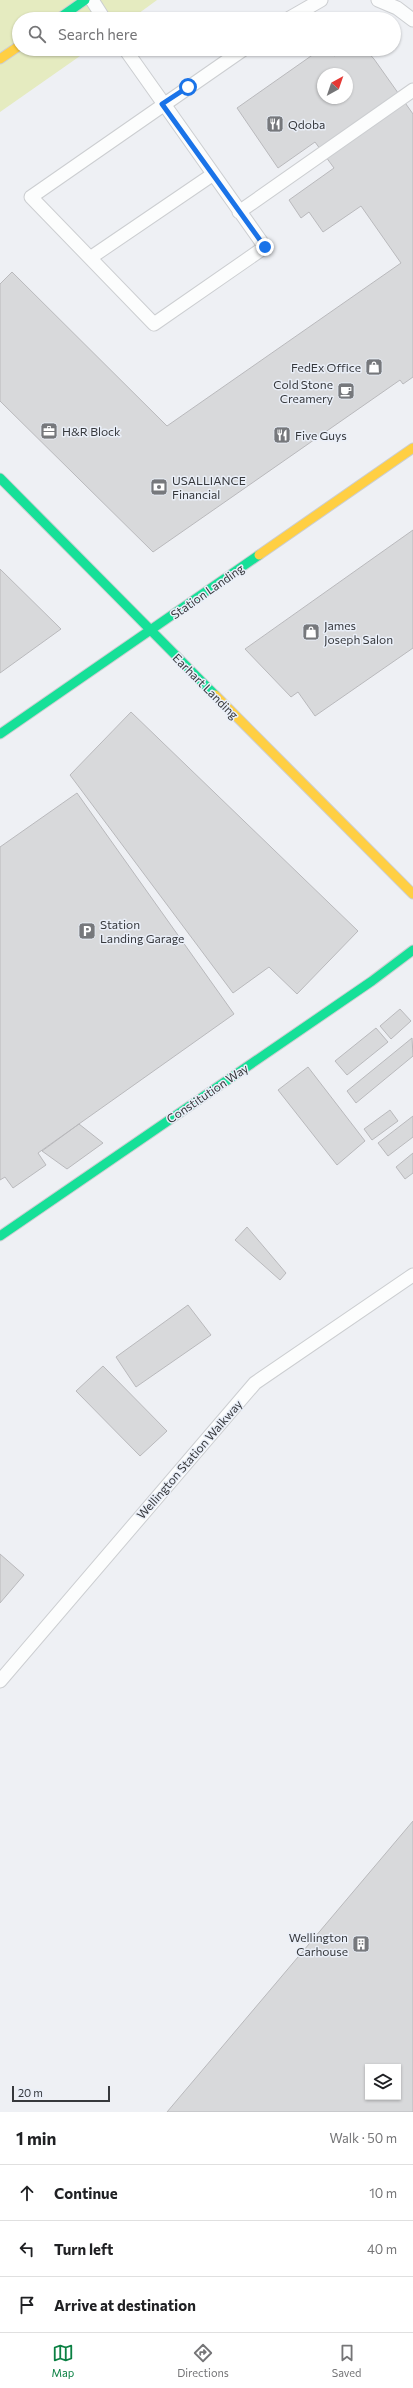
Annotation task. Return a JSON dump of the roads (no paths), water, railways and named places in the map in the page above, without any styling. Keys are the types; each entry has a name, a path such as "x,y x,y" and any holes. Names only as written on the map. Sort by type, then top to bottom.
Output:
{"main road":[{"path":"68,12 85,0"},
{"path":"0,59 12,51"},
{"name":"Station Landing","path":"0,734 413,448"},
{"name":"Earhart Landing","path":"0,478 413,894"},
{"name":"Constitution Way","path":"0,1236 372,981 413,950"}],"lane":[{"path":"92,0 100,12"},
{"path":"300,12 321,0"},
{"path":"378,0 397,8 413,20"},
{"path":"130,56 162,104 212,175 265,247 154,324 31,197 162,104 234,56"},
{"path":"239,212 413,90"},
{"path":"90,258 212,175"},
{"name":"Wellington Station Walkway","path":"0,1681 255,1383 413,1275"}],"place":[{"name":"Qdoba","path":"275,124"},
{"name":"FedEx Office","path":"374,367"},
{"name":"Cold Stone Creamery","path":"346,391"},
{"name":"H&R Block","path":"49,431"},
{"name":"Five Guys","path":"282,435"},
{"name":"USALLIANCE Financial","path":"159,487"},
{"name":"James Joseph Salon","path":"311,632"},
{"name":"Station Landing Garage","path":"87,931"},
{"name":"Wellington Carhouse","path":"361,1944"}]}
